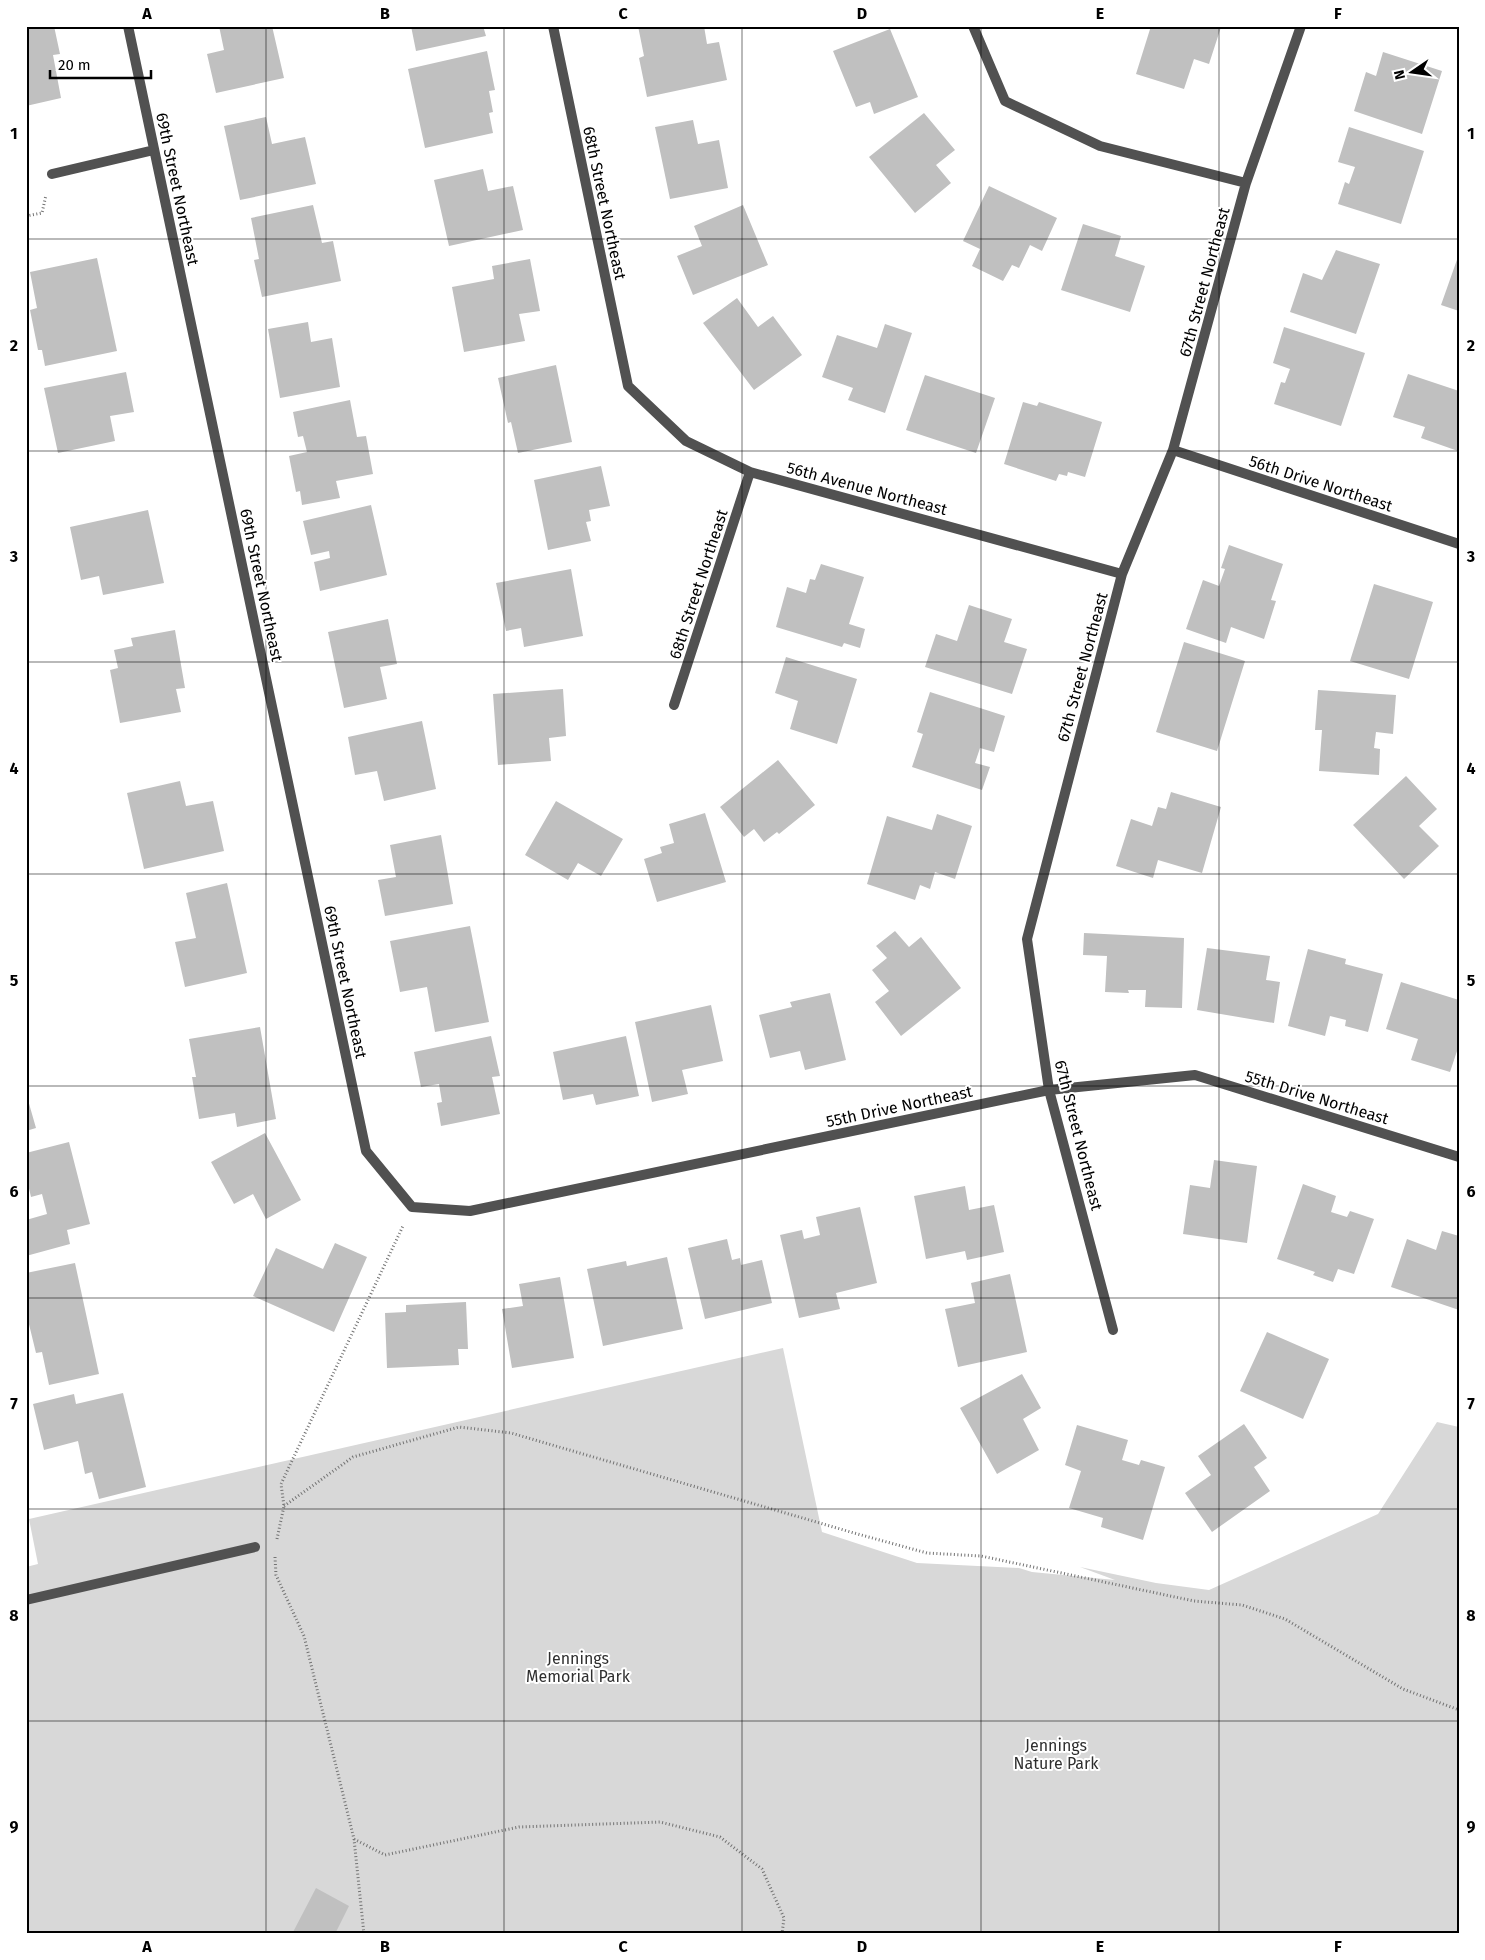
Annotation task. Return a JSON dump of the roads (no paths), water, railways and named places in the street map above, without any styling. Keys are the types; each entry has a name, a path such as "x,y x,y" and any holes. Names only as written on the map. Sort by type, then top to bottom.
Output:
{"street":[{"name":"69th Street Northeast","path":"128,26 366,1151 412,1207"},
{"name":"68th Street Northeast","path":"553,26 628,386"},
{"path":"972,26 1005,101 1100,146 1246,183"},
{"name":"67th Street Northeast","path":"1113,1330 1049,1090 1027,938 1122,574 1173,450 1246,183 1301,26"},
{"path":"52,174 154,150"},
{"name":"56th Avenue Northeast","path":"628,386 686,441 750,472 1122,574"},
{"name":"56th Drive Northeast","path":"1173,450 1459,544"},
{"name":"68th Street Northeast","path":"674,705 750,472"},
{"name":"55th Drive Northeast","path":"412,1207 470,1211 1049,1090 1195,1075 1459,1157"},
{"path":"26,1600 255,1547"}],"park label":[{"name":"Jennings Memorial Park","path":"578,1667"},
{"name":"Jennings Nature Park","path":"1056,1754"}]}
